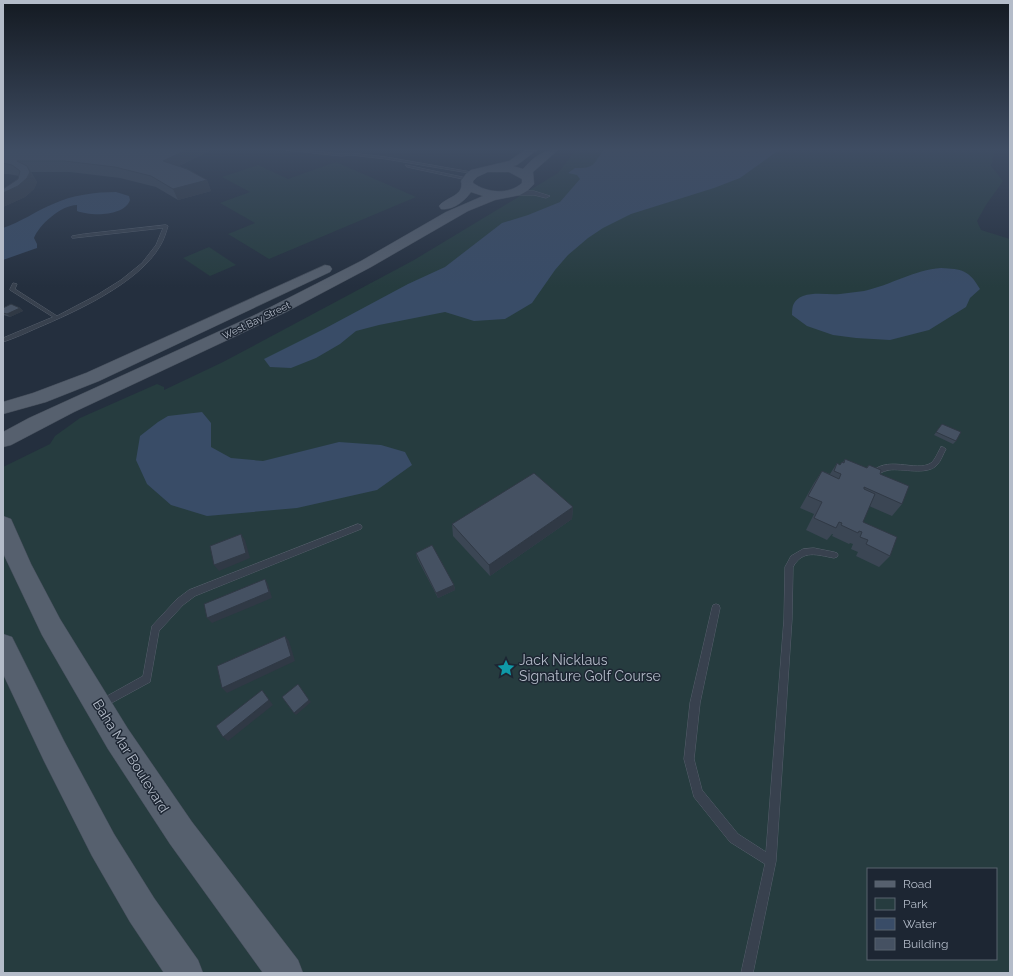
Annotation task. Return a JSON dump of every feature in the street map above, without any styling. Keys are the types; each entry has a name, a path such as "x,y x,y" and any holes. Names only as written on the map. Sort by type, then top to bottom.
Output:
{"main road":[{"name":"West Bay Street","path":"3,408 56,391 106,371 238,311 363,250 443,207 461,196"},
{"name":"West Bay Street","path":"3,441 35,422 78,401 186,354 262,318 399,246 464,208 492,196"},
{"path":"3,416 7,425 7,430 3,441"},
{"name":"Baha Mar Boulevard","path":"3,525 21,568 51,627 118,739 181,833 285,973"},
{"path":"3,646 54,751 103,845 142,910 185,973"}],"lane":[{"path":"3,340 57,318 102,294 131,274 143,264 156,249 165,234 166,226 74,237"},
{"path":"15,284 12,289 57,318"},
{"path":"869,478 876,470 888,466 927,468 934,464 943,449"},
{"path":"99,705 147,679 155,629 180,602 192,593 358,527"},
{"path":"747,973 771,861 788,619 789,567 794,558 803,552 814,551 834,555"},
{"path":"716,608 695,703 689,759 698,793 734,838 771,861"}],"green space":[{"path":"240,196 413,196 416,197 269,259 228,234 255,223 220,203"},
{"name":"Jack Nicklaus Signature Golf Course","path":"521,196 993,196 977,221 981,230 1010,239 1010,973 3,973 3,467 50,444 55,436 80,418 157,384 164,387 164,390 223,362 414,260"},
{"path":"209,247 236,265 210,276 183,258"}],"water":[{"path":"76,196 128,196 130,200 127,206 121,210 106,214 83,213 77,211 77,205 64,208 51,217 41,227 34,238 37,248 3,260 3,228 60,201"},
{"path":"566,196 690,196 631,214 603,228 588,238 568,255 555,270 532,303 505,319 474,321 445,312 356,331 340,344 316,358 291,368 270,367 264,359 408,284 445,267 502,223 528,215 560,202"},
{"path":"941,268 960,270 968,274 980,289 970,298 966,307 929,330 890,340 856,338 833,335 807,326 792,315 794,304 797,299 803,296 812,294 840,294 864,291 931,269"},
{"path":"202,412 211,423 211,447 231,458 263,461 339,442 381,445 405,452 412,465 377,490 297,508 207,516 171,505 147,484 136,460 140,436 158,422 168,416"}],"building":[{"path":"11,304 20,308 7,314 3,313 3,308"},
{"path":"942,424 961,432 956,441 936,432"},
{"path":"845,459 867,468 869,465 881,470 880,474 909,486 902,504 864,487 864,489 875,494 863,522 897,537 890,556 866,544 868,540 860,537 862,532 859,531 858,533 841,525 842,523 839,522 836,528 814,518 822,502 808,496 822,471 839,479 841,474 834,471 837,463 840,465 842,462 844,463"},
{"path":"534,473 573,507 489,565 452,524"},
{"path":"241,534 246,553 214,565 210,546"},
{"path":"432,545 454,585 436,593 416,553"},
{"path":"265,579 269,592 207,618 204,604"},
{"path":"285,636 291,656 222,688 217,666"},
{"path":"298,684 309,700 294,713 282,697"},
{"path":"262,690 269,700 223,737 216,726"}],"place":[{"name":"Jack Nicklaus Signature Golf Course","path":"506,668"}]}
